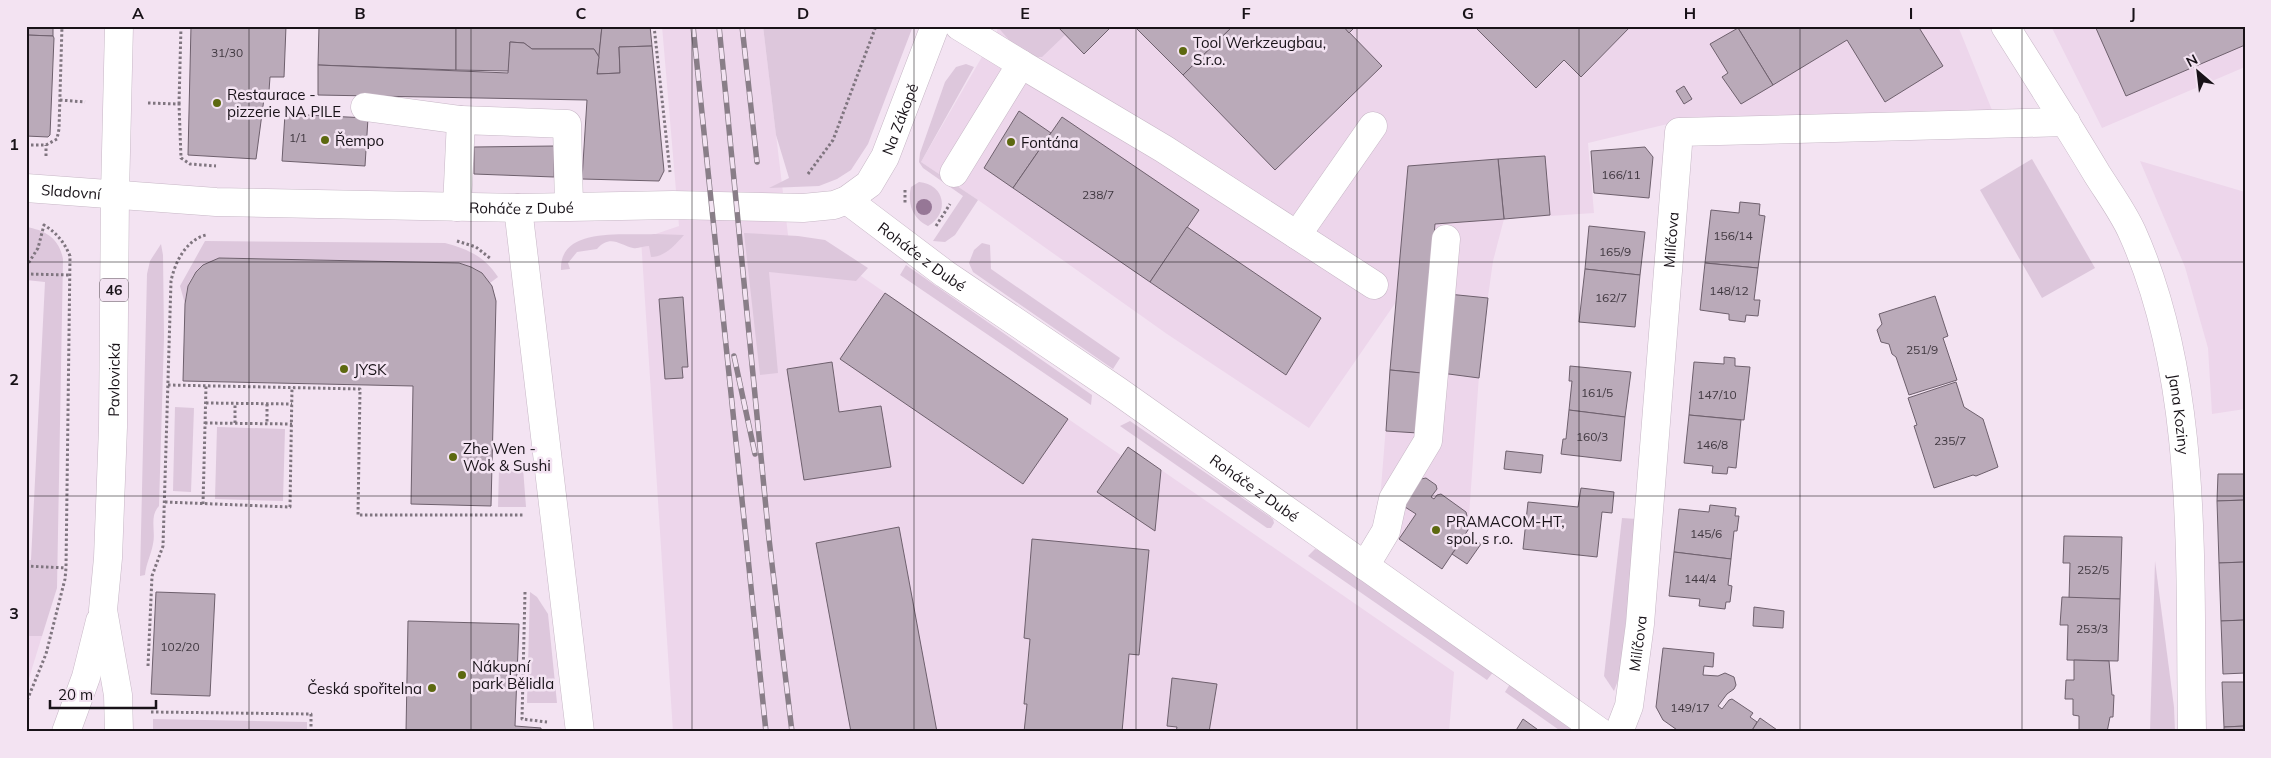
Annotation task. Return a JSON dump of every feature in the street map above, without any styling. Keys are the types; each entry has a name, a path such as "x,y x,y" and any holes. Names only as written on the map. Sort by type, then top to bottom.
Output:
{"street":[{"name":"Pavlovická","path":"119,732 118,695 103,610 108,558 113,427 114,194 120,26"},
{"name":"Na Zákopě","path":"847,200 869,184 885,157 934,26"},
{"path":"960,26 1020,64 1164,149 1374,285"},
{"name":"Jana Koziny","path":"2005,26 2066,122 2131,231 2154,287 2166,328 2183,446 2187,492 2192,732"},
{"path":"954,173 1020,64"},
{"path":"365,107 461,120 568,124 569,206"},
{"path":"457,207 461,120"},
{"name":"Milíčova","path":"1619,732 1629,706 1640,624 1679,132 2066,122"},
{"path":"1297,235 1373,126"},
{"name":"Sladovní","path":"26,188 114,194"},
{"name":"Roháče z Dubé","path":"114,194 216,202 518,208 673,205 792,207 827,206 847,200 944,274 1118,391 1600,732"},
{"path":"518,208 580,732"},
{"path":"1365,566 1386,531 1393,499 1428,442 1446,239"},
{"path":"66,732 86,677 103,610"}],"path":[{"path":"26,145 46,145 57,139 59,130 62,26"},
{"path":"180,26 179,104 181,158 190,164 216,166"},
{"path":"654,26 673,205"},
{"path":"792,207 810,170 833,140 876,26"},
{"path":"60,100 91,102"},
{"path":"140,103 179,104"},
{"path":"46,145 46,156"},
{"path":"26,267 38,248 44,225 55,232 65,245 70,256 66,568 65,579 46,654 26,703"},
{"path":"148,673 152,576 163,546 171,281 174,268 180,256 195,240 214,235"},
{"path":"454,240 476,247 494,262"},
{"path":"26,274 70,275"},
{"path":"168,385 360,388 358,515 526,515"},
{"path":"203,504 206,386"},
{"path":"165,502 290,507 292,387"},
{"path":"206,402 292,404"},
{"path":"235,403 235,423"},
{"path":"267,404 267,423"},
{"path":"205,423 292,424"},
{"path":"26,566 66,568"},
{"path":"525,592 522,719 548,722 547,727"},
{"path":"146,712 311,714 311,732"}],"shaded area":[{"path":"662,26 763,26 792,268 772,272 861,276 1122,456 1128,447 1454,672 1449,732 673,732 641,239 679,226"},
{"path":"763,26 913,26 868,144 851,170 837,179 819,186 769,188 789,178 776,135"},
{"path":"997,26 1057,26 1065,35 1042,57 1035,57 1017,47"},
{"path":"998,26 1958,26 1994,115 1676,122 1588,143 1594,213 1504,219 1493,261 1481,347 1468,530 1442,569 1378,525 1396,302 1309,428 1167,334 978,200 921,162 997,31"},
{"path":"2051,26 2245,26 2245,67 2102,128"},
{"path":"966,64 974,67 921,162 978,200 955,235 945,242 933,241 963,196 923,168 919,162 920,153 945,82 956,67"},
{"path":"2032,159 2095,268 2042,298 1980,190"},
{"path":"2140,161 2245,192 2245,409 2212,414 2208,348 2185,267"},
{"path":"919,182 934,188 939,193 941,200 940,214 928,226 918,219 912,210 910,199 911,187"},
{"path":"26,227 39,230 55,240 63,259 57,588 42,636 26,636 26,560 31,560 45,282 26,280"},
{"path":"744,233 798,236 825,240 868,268 856,281 769,272 778,373 760,375"},
{"path":"684,235 665,253 651,257 649,246 635,248 611,241 606,242 597,249 577,252 568,263 570,269 561,270 563,256 570,246 582,240 596,236"},
{"path":"205,241 445,243 461,248 482,259 498,277 490,283 476,269 459,263 228,258 209,262 199,269 188,285 185,304 180,286"},
{"path":"982,243 990,245 991,269 1120,358 1113,369 973,272 969,263 974,250"},
{"path":"161,244 163,255 164,337 159,506 154,514 154,539 145,575 140,576 147,274 150,261"},
{"path":"906,265 1092,395 1091,405 900,275"},
{"path":"175,407 194,408 191,492 173,491"},
{"path":"1130,421 1273,519 1274,523 1271,528 1267,528 1120,426"},
{"path":"217,427 285,429 283,501 215,499"},
{"path":"523,468 526,507 498,507 499,469"},
{"path":"1622,518 1637,519 1620,675 1614,691 1604,676"},
{"path":"1315,549 1494,671 1487,680 1308,556"},
{"path":"2155,561 2174,707 2175,732 2150,732"},
{"path":"530,592 537,597 548,614 557,703 527,703"},
{"path":"26,636 42,636 26,688"},
{"path":"1510,684 1580,732 1562,732 1505,692"},
{"path":"153,719 307,722 307,732 153,732"}],"building":[{"path":"26,26 53,26 53,36 26,35"},
{"path":"191,26 286,26 284,77 270,77 269,91 265,91 256,159 188,155"},
{"path":"319,26 456,26 456,70 318,65"},
{"path":"456,26 602,26 599,57 594,49 532,49 524,43 510,42 509,71 456,70"},
{"path":"602,26 650,26 652,46 619,47 620,73 597,74"},
{"path":"1057,26 1112,26 1084,54"},
{"name":"Tool Werkzeugbau, S.r.o.","path":"1134,26 1233,26 1183,75"},
{"path":"1233,26 1343,26 1382,66 1275,170 1183,75"},
{"path":"1343,26 1356,26 1349,33"},
{"path":"1474,26 1631,26 1581,77 1564,60 1536,88"},
{"path":"1741,26 1918,26 1943,66 1885,102 1847,40 1773,85 1738,28"},
{"path":"2095,26 2245,26 2245,45 2126,96"},
{"path":"1738,28 1773,85 1741,104 1722,77 1728,73 1710,44"},
{"path":"26,35 53,36 54,38 50,135 48,137 26,136"},
{"path":"510,42 524,43 532,49 594,49 599,57 597,74 620,73 619,47 652,46 664,171 659,181 582,179 587,100 318,95 318,65 508,73"},
{"path":"1684,86 1692,99 1684,104 1676,91"},
{"path":"1019,111 1051,133 1013,188 984,168"},
{"name":"Řempo","path":"285,114 368,118 365,166 282,161"},
{"path":"1062,117 1199,210 1150,282 1013,188"},
{"path":"554,146 554,177 474,174 474,147"},
{"path":"1645,147 1653,157 1649,198 1594,193 1591,151"},
{"path":"1545,156 1550,215 1504,219 1498,159"},
{"path":"1498,159 1504,219 1435,224 1422,373 1390,370 1408,166"},
{"path":"1740,202 1760,204 1759,215 1765,216 1758,268 1705,263 1711,210 1739,213"},
{"path":"1589,226 1645,232 1640,275 1585,269"},
{"path":"1187,227 1321,318 1286,375 1150,282"},
{"path":"219,258 459,263 482,273 492,286 496,301 491,506 411,504 413,386 183,381 185,304 188,286 196,272 203,265"},
{"path":"1705,263 1758,268 1754,300 1760,300 1758,316 1746,315 1745,322 1729,320 1729,314 1700,310"},
{"path":"1585,269 1640,275 1635,327 1579,322"},
{"path":"885,293 1068,419 1023,484 840,359"},
{"path":"1448,294 1488,298 1479,378 1441,373"},
{"path":"1935,296 1948,336 1943,338 1957,380 1909,395 1896,357 1892,354 1889,344 1881,342 1877,330 1882,324 1879,314"},
{"path":"683,297 688,367 682,367 683,378 665,379 659,299"},
{"path":"1724,357 1735,358 1735,366 1750,367 1744,420 1689,415 1694,362 1724,364"},
{"path":"832,362 839,412 881,406 891,467 804,480 787,369"},
{"path":"1570,366 1631,372 1625,417 1569,410 1572,381 1569,381"},
{"path":"1390,370 1422,373 1418,433 1386,431"},
{"path":"1956,382 1964,407 1983,419 1998,467 1976,476 1973,475 1934,488 1914,426 1917,425 1908,398"},
{"path":"1569,410 1625,417 1621,461 1561,454 1563,439 1566,439"},
{"path":"1689,415 1741,420 1736,468 1728,467 1727,474 1712,473 1713,466 1684,463"},
{"path":"1128,447 1161,470 1155,531 1097,492"},
{"path":"1506,451 1543,455 1541,473 1504,469"},
{"path":"2218,474 2245,474 2245,500 2217,501"},
{"path":"1426,478 1436,485 1437,489 1431,497 1434,499 1437,495 1441,494 1466,512 1467,516 1464,520 1469,523 1468,530 1442,569 1399,539 1416,514 1405,507 1405,504 1421,479"},
{"path":"1581,488 1614,492 1612,513 1602,512 1597,557 1523,549 1528,502 1578,507"},
{"path":"2245,500 2245,562 2219,563 2217,501"},
{"path":"1710,505 1736,508 1735,516 1739,516 1737,531 1734,531 1731,559 1674,552 1679,509 1709,512"},
{"path":"899,527 937,732 851,732 816,543"},
{"path":"1467,534 1481,544 1467,564 1452,554"},
{"path":"2064,536 2122,537 2120,599 2069,598 2070,563 2063,563"},
{"path":"1032,539 1149,550 1139,655 1129,654 1122,732 1024,732 1027,704 1024,704 1030,639 1024,638"},
{"path":"1674,552 1731,559 1728,585 1732,586 1730,602 1726,602 1725,609 1699,606 1700,599 1669,596"},
{"path":"2245,562 2245,620 2221,621 2219,563"},
{"path":"156,592 215,594 210,696 151,694"},
{"path":"2062,597 2120,599 2118,661 2067,660 2068,625 2060,625"},
{"path":"1754,607 1784,611 1783,628 1753,626"},
{"path":"2245,620 2245,673 2223,674 2221,621"},
{"name":"Nákupní park Bělidla","path":"408,621 519,624 515,726 541,728 541,732 406,732"},
{"path":"1663,648 1714,653 1713,667 1704,666 1703,675 1718,676 1725,673 1734,677 1736,685 1734,689 1727,694 1718,706 1722,709 1732,699 1753,713 1750,717 1757,722 1751,732 1680,732 1663,720 1656,707"},
{"path":"2074,660 2109,661 2112,695 2114,695 2113,717 2110,717 2107,732 2079,732 2079,716 2073,715 2073,699 2065,699 2066,680 2074,680"},
{"path":"1172,678 1217,684 1209,732 1176,732 1177,727 1167,726"},
{"path":"2222,682 2245,682 2245,726 2224,727"},
{"path":"1760,718 1780,732 1751,732"},
{"path":"1523,719 1541,732 1515,732"},
{"path":"2245,726 2245,732 2224,732 2224,727"}],"railway":[{"path":"693,26 766,732"},
{"path":"719,26 769,539 792,732"},
{"path":"742,26 757,162"},
{"path":"734,356 755,454"}],"place":[{"name":"Tool Werkzeugbau, S.r.o.","path":"1183,51"},
{"name":"Restaurace - pizzerie NA PILE","path":"217,103"},
{"name":"Řempo","path":"325,140"},
{"name":"Fontána","path":"1011,142"},
{"name":"JYSK","path":"344,369"},
{"name":"Zhe Wen - Wok & Sushi","path":"453,457"},
{"name":"PRAMACOM-HT, spol. s r.o.","path":"1436,530"},
{"name":"Nákupní park Bělidla","path":"462,675"},
{"name":"Česká spořitelna","path":"432,688"}]}
